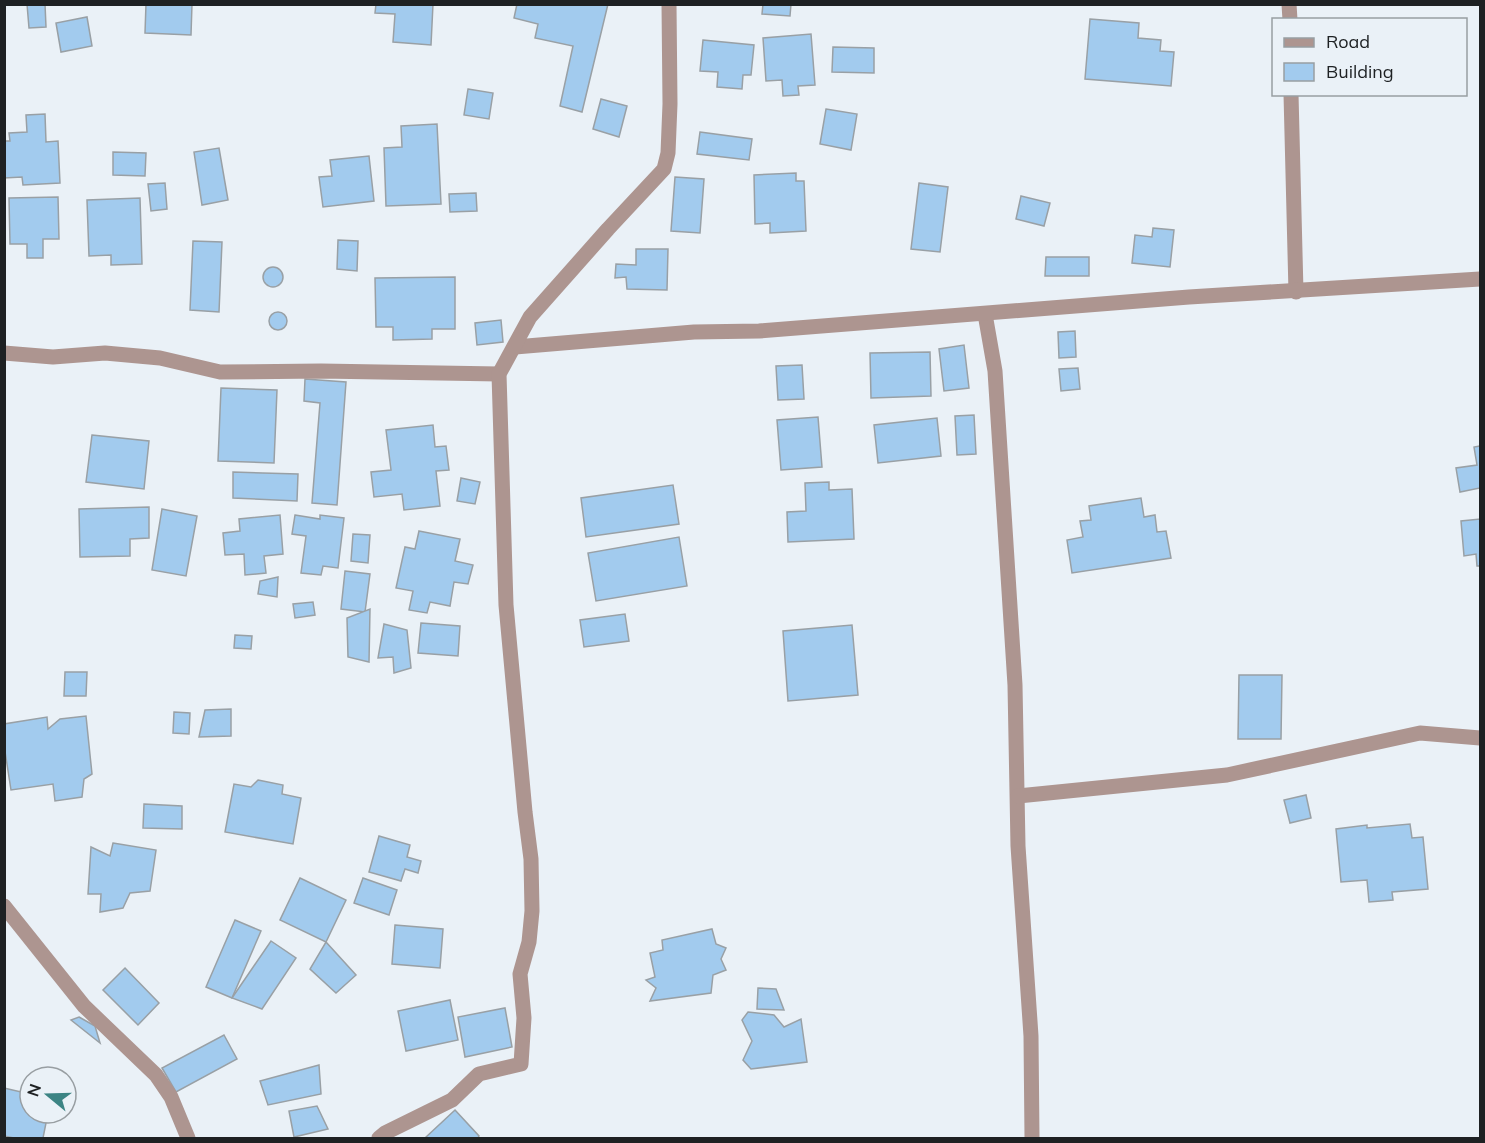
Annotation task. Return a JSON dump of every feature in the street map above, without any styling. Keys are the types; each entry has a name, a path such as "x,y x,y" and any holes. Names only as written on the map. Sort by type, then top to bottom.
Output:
{"street":[{"path":"379,1138 452,1100 479,1074 521,1064 524,1018 520,974 529,942 532,911 531,859 506,605 499,374 530,317 600,237 664,169 668,153 669,4"},
{"path":"1291,96 1296,291"},
{"path":"515,346 694,332 759,331 1189,297 1480,279"},
{"path":"985,314 995,371 1015,685 1018,846 1031,1036 1032,1138"},
{"path":"4,353 53,357 116,354 160,357 220,372 321,370 499,374"},
{"path":"1017,796 1227,775 1420,733 1480,738"},
{"path":"4,906 84,1006 156,1075 171,1097 188,1138"}],"building":[{"path":"27,4 45,4 46,27 29,28"},
{"path":"146,4 192,4 191,35 145,33"},
{"path":"376,4 433,4 431,45 393,42 395,14 375,13"},
{"path":"517,4 608,4 582,112 560,106 573,46 535,38 538,24 514,18"},
{"path":"763,4 791,4 790,16 762,14"},
{"path":"87,17 92,46 61,52 56,23"},
{"path":"1090,19 1139,23 1138,38 1161,40 1160,51 1174,52 1171,86 1085,79"},
{"path":"811,34 815,85 798,86 799,95 783,96 782,80 766,81 763,38"},
{"path":"703,40 754,45 751,75 743,75 742,89 717,87 718,72 700,71"},
{"path":"833,47 874,48 874,73 832,72"},
{"path":"468,89 493,93 489,119 464,115"},
{"path":"601,99 627,106 619,137 593,129"},
{"path":"826,109 857,114 851,150 820,144"},
{"path":"45,114 46,142 58,141 60,183 23,185 22,177 4,178 4,141 10,141 9,133 27,132 26,115"},
{"path":"437,124 441,204 386,206 384,148 402,147 401,126"},
{"path":"700,132 752,139 749,160 697,154"},
{"path":"219,148 228,200 202,205 194,152"},
{"path":"113,152 146,153 145,176 113,175"},
{"path":"369,156 374,201 323,207 319,177 332,176 330,160"},
{"path":"796,173 796,181 804,181 806,231 770,233 770,223 755,224 754,175"},
{"path":"675,177 704,179 700,233 671,231"},
{"path":"165,183 167,209 151,211 148,184"},
{"path":"919,183 948,187 940,252 911,249"},
{"path":"476,193 477,211 450,212 449,194"},
{"path":"1021,196 1050,203 1044,226 1016,219"},
{"path":"58,197 59,239 43,239 43,258 27,258 27,244 10,244 9,198"},
{"path":"140,198 142,264 111,265 111,255 89,256 87,200"},
{"path":"1153,228 1174,230 1170,267 1132,263 1135,235 1152,237"},
{"path":"338,240 358,241 357,271 337,269"},
{"path":"193,241 222,242 219,312 190,310"},
{"path":"636,249 668,249 667,290 627,289 626,277 615,278 616,264 636,265"},
{"path":"1046,257 1089,257 1089,276 1045,276"},
{"path":"273,267 280,270 283,277 280,284 273,287 266,284 263,277 266,270"},
{"path":"455,277 455,329 432,329 432,339 393,340 393,327 376,327 375,278"},
{"path":"278,312 284,315 287,321 284,327 278,330 272,327 269,321 272,315"},
{"path":"501,320 503,342 477,345 475,323"},
{"path":"1075,331 1076,357 1059,358 1058,332"},
{"path":"964,345 969,388 944,391 939,349"},
{"path":"930,352 931,396 871,398 870,353"},
{"path":"802,365 804,399 778,400 776,366"},
{"path":"1078,368 1080,389 1061,391 1059,369"},
{"path":"305,379 346,382 337,505 312,503 320,403 304,401"},
{"path":"221,388 277,390 274,463 218,461"},
{"path":"974,415 976,454 957,455 955,416"},
{"path":"818,417 822,467 781,470 777,420"},
{"path":"937,418 941,456 878,463 874,425"},
{"path":"433,425 435,447 446,446 449,470 436,471 440,506 404,510 402,494 374,497 371,472 391,470 386,430"},
{"path":"92,435 149,441 144,489 86,482"},
{"path":"1480,446 1480,488 1460,492 1456,468 1477,465 1474,447"},
{"path":"233,472 298,474 297,501 233,498"},
{"path":"461,478 480,482 475,504 457,501"},
{"path":"829,482 829,490 852,489 854,539 788,542 787,512 806,511 805,483"},
{"path":"673,485 679,524 586,537 581,498"},
{"path":"1141,498 1144,517 1155,515 1157,532 1166,531 1171,558 1072,573 1067,540 1083,537 1080,521 1091,520 1089,506"},
{"path":"149,507 149,538 130,539 130,556 80,557 79,509"},
{"path":"162,509 197,516 186,576 152,570"},
{"path":"280,515 283,554 264,556 266,573 245,575 244,554 225,555 223,533 240,531 239,519"},
{"path":"295,515 320,519 320,515 344,518 338,568 323,566 321,575 301,573 306,536 292,534"},
{"path":"1480,519 1480,566 1477,566 1476,554 1464,556 1461,521"},
{"path":"419,531 460,539 455,561 473,565 468,584 454,582 450,606 430,602 427,613 409,610 413,591 396,588 405,547 415,549"},
{"path":"353,534 370,535 368,563 351,561"},
{"path":"679,537 687,586 596,601 588,553"},
{"path":"345,571 370,574 365,612 341,609"},
{"path":"278,577 277,597 258,594 260,581"},
{"path":"313,602 315,615 295,618 293,604"},
{"path":"370,609 369,662 348,657 347,618"},
{"path":"625,614 629,641 584,647 580,620"},
{"path":"421,623 460,626 458,656 418,653"},
{"path":"384,624 407,630 411,668 394,673 393,657 378,658"},
{"path":"852,625 858,695 788,701 783,631"},
{"path":"235,635 252,636 251,649 234,648"},
{"path":"65,672 87,672 86,696 64,696"},
{"path":"1239,675 1282,675 1281,739 1238,739"},
{"path":"231,709 231,736 199,737 205,710"},
{"path":"174,712 190,713 189,734 173,733"},
{"path":"86,716 92,774 84,779 82,797 55,801 53,784 11,790 4,745 4,724 47,717 48,729 60,719"},
{"path":"258,780 283,785 282,794 301,798 293,844 225,832 234,784 251,787"},
{"path":"1306,795 1311,818 1290,823 1284,800"},
{"path":"144,804 182,806 182,829 143,828"},
{"path":"1410,824 1412,838 1423,837 1428,889 1392,892 1393,900 1369,902 1367,880 1341,882 1336,829 1367,825 1367,828"},
{"path":"379,836 410,845 407,857 421,861 418,873 405,869 401,881 369,872"},
{"path":"113,843 156,850 150,891 130,893 123,908 100,912 101,894 88,894 91,847 110,856"},
{"path":"300,878 346,900 326,942 280,920"},
{"path":"363,878 397,890 389,915 354,903"},
{"path":"235,920 261,931 232,998 206,987"},
{"path":"395,925 443,929 440,968 392,964"},
{"path":"712,929 716,944 726,948 721,959 726,970 713,975 711,993 650,1001 656,988 646,980 655,977 650,953 663,950 662,940"},
{"path":"271,941 296,958 262,1009 232,998"},
{"path":"326,942 356,975 336,993 310,969"},
{"path":"125,968 159,1003 138,1025 103,990"},
{"path":"758,988 776,989 784,1010 757,1009"},
{"path":"450,1000 458,1040 406,1051 398,1011"},
{"path":"505,1008 512,1047 465,1057 458,1017"},
{"path":"748,1012 774,1015 784,1027 801,1019 807,1062 751,1069 743,1060 752,1041 742,1020"},
{"path":"79,1017 95,1026 100,1043 71,1020"},
{"path":"224,1035 237,1059 176,1092 162,1068"},
{"path":"319,1065 321,1094 268,1105 260,1081"},
{"path":"4,1088 18,1091 18,1125 46,1125 43,1138 4,1136"},
{"path":"317,1106 328,1129 294,1137 289,1111"},
{"path":"455,1110 479,1136 478,1138 425,1138"}]}
